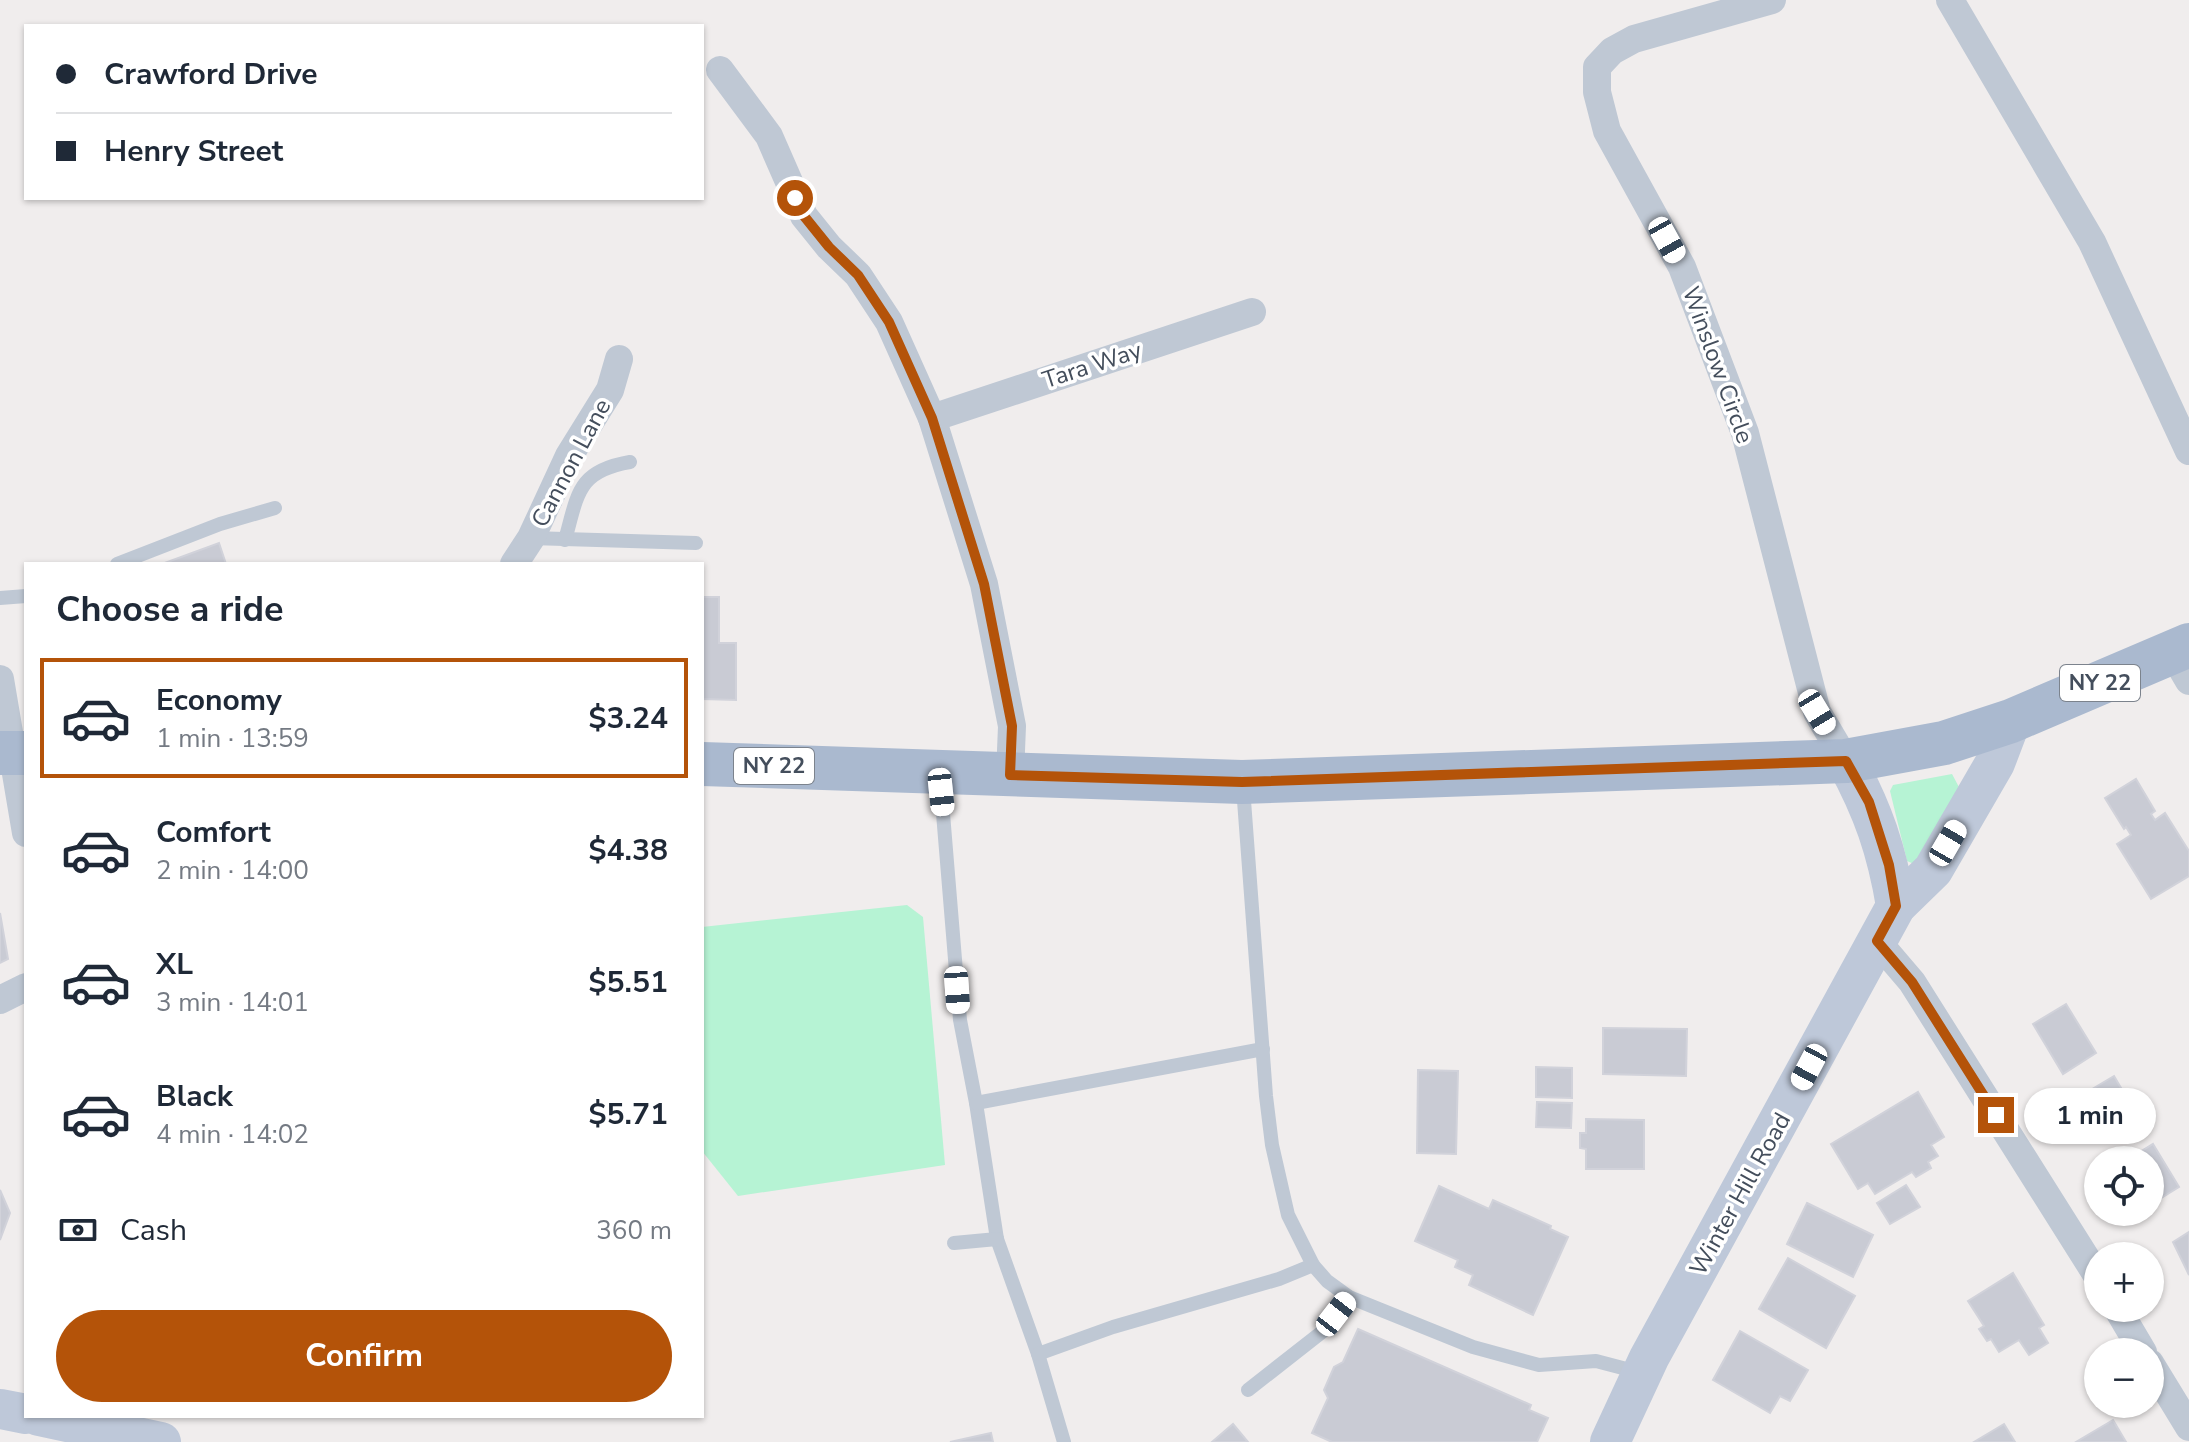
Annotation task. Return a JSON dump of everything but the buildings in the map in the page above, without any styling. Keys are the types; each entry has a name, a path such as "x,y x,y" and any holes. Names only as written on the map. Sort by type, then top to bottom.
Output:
{"main road":[{"name":"NY 22","path":"704,764 1242,782 1846,761 1944,743 2183,659"},
{"name":"Winter Hill Road","path":"1610,1442 1642,1373 1896,906 1933,870 1995,763 2011,721"},
{"path":"1846,761 1869,802 1889,865 1896,906"},
{"path":"0,1409 24,1414"},
{"path":"60,1418 101,1422 161,1442"}],"street":[{"name":"Winslow Circle","path":"1772,0 1634,39 1612,51 1597,67 1597,92 1607,131 1682,267 1745,433 1817,712 1846,761"},
{"path":"1950,0 2092,242 2189,451"},
{"path":"720,70 769,136 804,216 829,247 858,275 889,322 932,418 984,584 1012,726 1010,775"},
{"name":"Tara Way","path":"932,418 1252,312"},
{"name":"Cannon Lane","path":"515,562 531,538 569,456 610,390 619,359"},
{"path":"0,679 24,821"},
{"path":"1877,941 1912,982 2084,1255"},
{"path":"0,1000 24,988"},
{"path":"2164,1386 2189,1427"}],"lane":[{"path":"565,540 580,487 608,466 630,462"},
{"path":"122,562 220,524 275,508"},
{"path":"531,538 696,543"},
{"path":"0,598 24,596"},
{"path":"939,772 960,1020 997,1239 1038,1354 1064,1442"},
{"path":"1242,782 1272,1145 1288,1215 1313,1265 1327,1281 1349,1297 1473,1347 1539,1365 1596,1361 1642,1373"},
{"path":"976,1103 1263,1049"},
{"path":"954,1243 997,1239"},
{"path":"1038,1354 1113,1327 1279,1279 1313,1265"},
{"path":"1248,1390 1322,1332 1349,1297"}],"green space":[{"path":"1952,774 1960,789 1914,864 1907,861 1890,791 1893,785"},
{"path":"907,905 923,917 945,1165 738,1196 704,1154 704,927"}],"route":[{"path":"795,198 804,216 829,247 858,275 889,322 932,418 984,584 1012,726 1010,775 1242,782 1846,761 1869,802 1889,865 1896,906 1877,941 1912,982 1996,1115"}]}
